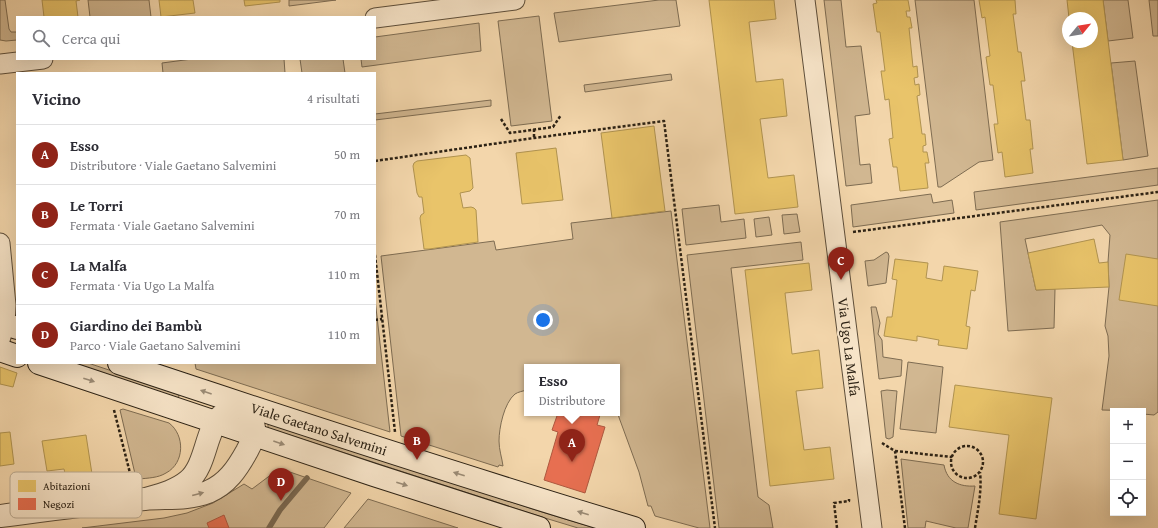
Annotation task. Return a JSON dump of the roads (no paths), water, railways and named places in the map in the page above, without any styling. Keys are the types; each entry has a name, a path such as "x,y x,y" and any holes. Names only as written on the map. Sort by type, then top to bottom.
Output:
{"main road":[{"path":"0,350 16,356"},
{"name":"Viale Gaetano Salvemini","path":"42,364 538,528"},
{"name":"Viale Gaetano Salvemini","path":"122,364 514,492 634,528"},
{"path":"142,493 171,491 189,481 200,464 215,422 221,415 242,404 249,413 254,426 254,435 234,472 227,480 217,487 191,496 142,493"},
{"path":"0,516 10,514"}],"street":[{"path":"376,18 515,0"},
{"name":"Via Ugo La Malfa","path":"805,0 872,528"},
{"path":"0,64 34,60"},
{"path":"0,243 6,295 5,328"}],"waterway":[{"path":"269,528 280,510 307,478"}],"place":[{"name":"La Malfa","path":"841,280"},
{"name":"Le Torri","path":"417,460"},
{"name":"Esso","path":"572,462"},
{"name":"Giardino dei Bambù","path":"281,501"}]}
